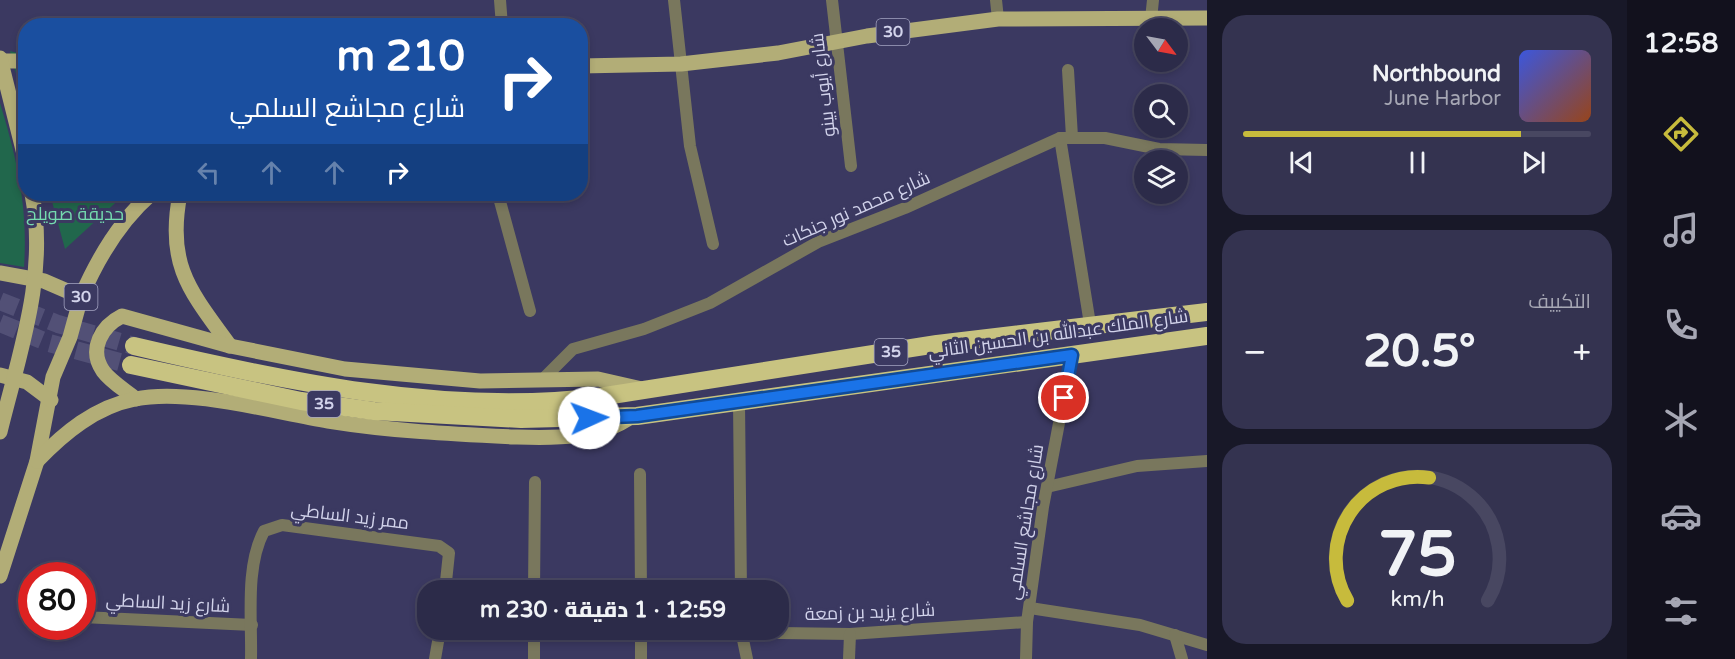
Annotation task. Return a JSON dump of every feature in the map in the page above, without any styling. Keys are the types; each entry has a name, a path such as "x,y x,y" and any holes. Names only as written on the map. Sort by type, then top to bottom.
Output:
{"highway":[{"name":"شارع الملك عبدالله بن الحسين الثاني","path":"134,346 306,383 446,399 545,401 644,389 937,344 1090,324 1207,312"},
{"name":"شارع الملك عبدالله بن الحسين الثاني","path":"131,365 301,401 374,411 521,419 632,416 739,403 905,376 1207,336"}],"main road":[{"name":"30","path":"588,66 681,64 778,53 879,34 998,19 1067,17 1134,19"},
{"name":"30","path":"1188,19 1207,18"},
{"path":"18,60 0,59 18,130"},
{"path":"0,432 34,292 36,223 33,201"},
{"name":"30","path":"0,576 37,461 51,400 53,377 70,337 81,297 102,256 144,201"},
{"path":"179,201 175,247 180,268 195,298 230,346"},
{"name":"30","path":"0,273 44,281 81,297"},
{"path":"136,399 109,377 98,358 99,337 113,320 122,316 230,346 303,362 381,374 480,381 598,379 644,389"},
{"path":"0,375 27,382 51,400"},
{"path":"37,461 57,440 81,422 117,404 136,399 173,397 243,405 308,418 405,432 523,437 602,431 619,426 632,416"}],"street":[{"path":"500,0 501,18"},
{"path":"674,0 690,146 713,244"},
{"name":"شارع أيوب بينو","path":"832,0 851,166"},
{"path":"996,0 998,19"},
{"path":"1151,18 1153,0"},
{"path":"1068,70 1066,138 1090,324"},
{"name":"شارع محمد نور جنكات","path":"541,381 573,349 644,329 710,303 818,242 905,208 1066,138 1105,138 1160,149 1207,150"},
{"path":"500,201 530,311"},
{"name":"شارع مجاشع السلمي","path":"1026,659 1027,622 1047,487 1072,355"},
{"path":"739,403 741,580"},
{"path":"1047,487 1137,466 1207,461"},
{"path":"640,474 641,580"},
{"path":"534,580 535,482"},
{"name":"ممر زيد الساطي","path":"251,659 252,589 259,541 264,531 282,525 430,543 445,548 449,560 446,580"},
{"path":"1030,608 1140,625 1207,645"},
{"name":"شارع زيد الساطي","path":"96,618 252,625"},
{"name":"شارع يزيد بن زمعة","path":"789,632 850,634 1027,622"},
{"path":"849,659 850,634"},
{"path":"1175,635 1182,659"},
{"path":"435,659 438,640"},
{"path":"534,640 534,659"},
{"path":"641,640 641,659"},
{"path":"743,640 747,659"}],"green space":[{"path":"10,51 18,53 18,81"},
{"path":"0,103 18,175 18,201 23,201 25,245 24,267 0,263"},
{"name":"حديقة صويلح","path":"52,201 117,201 65,249"}],"tunnel":[{"path":"0,301 58,324 134,346"},
{"path":"0,323 49,343 131,365"}],"route":[{"path":"589,418 637,416 739,403 905,376 1072,355 1064,398"}]}
